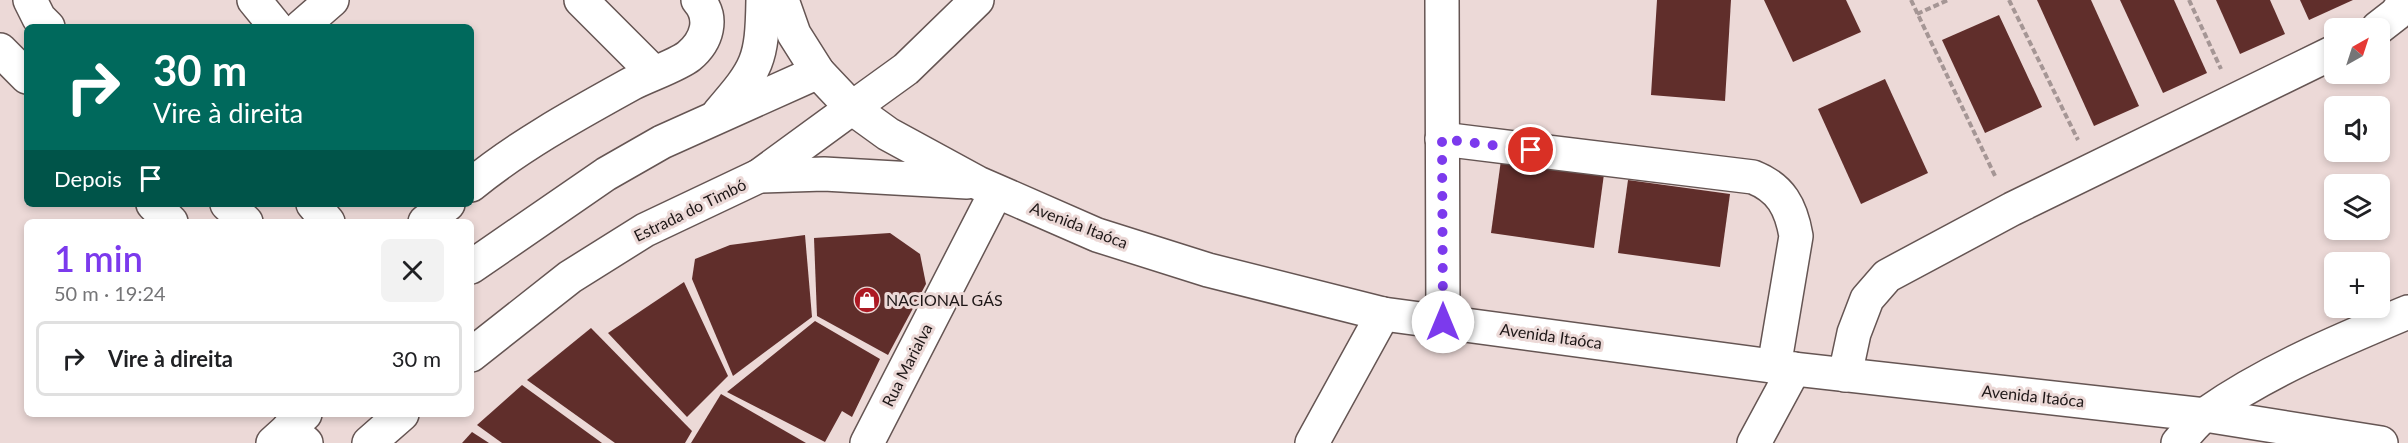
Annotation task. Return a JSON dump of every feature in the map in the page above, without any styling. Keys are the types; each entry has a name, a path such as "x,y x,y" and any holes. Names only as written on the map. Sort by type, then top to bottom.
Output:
{"main road":[{"path":"30,0 39,18 45,24"},
{"path":"254,0 274,24"},
{"path":"305,24 332,0"},
{"path":"582,0 653,72"},
{"path":"474,183 556,125 653,72 688,57 698,47 707,30 708,16 698,0"},
{"path":"716,116 753,70 762,45 763,0"},
{"name":"Avenida Itaóca","path":"782,0 794,34 818,72 852,108 888,134 987,187 1097,235 1208,270 1383,314 1784,368 2205,415 2381,443"},
{"name":"Estrada do Timbó","path":"474,353 570,277 645,230 759,176 906,69 977,0"},
{"path":"1442,0 1443,322"},
{"path":"2390,19 2406,0"},
{"path":"0,50 24,74"},
{"path":"1845,375 1854,333 1867,299 1887,276 2012,209 2324,57"},
{"path":"474,265 606,174 662,142 818,72"},
{"path":"1442,139 1753,177 1769,183 1789,208 1796,236 1784,368 1754,443"},
{"path":"759,176 824,174 987,187"},
{"name":"Rua Marialva","path":"867,443 987,187"},
{"path":"156,207 168,219"},
{"path":"230,207 243,219"},
{"path":"316,207 326,219"},
{"path":"429,219 444,207"},
{"path":"2178,443 2205,415 2302,357 2408,312"},
{"path":"1312,443 1383,314"},
{"path":"369,443 399,417"}],"path":[{"path":"1911,0 2012,209"},
{"path":"1917,14 1948,0"},
{"path":"2009,0 2093,170"},
{"path":"2189,0 2235,100"}],"building":[{"path":"1657,0 1731,0 1725,101 1651,95"},
{"path":"1764,0 1846,0 1861,32 1793,62"},
{"path":"2037,0 2091,0 2139,106 2094,126"},
{"path":"2120,0 2174,0 2207,73 2163,93"},
{"path":"2216,0 2270,0 2285,34 2240,54"},
{"path":"2300,0 2353,0 2309,20"},
{"path":"1999,15 2042,107 1985,133 1942,40"},
{"path":"1885,79 1928,173 1861,204 1818,109"},
{"path":"1501,160 1604,174 1594,248 1491,233"},
{"path":"1628,180 1730,194 1720,267 1618,253"},
{"name":"NACIONAL GÁS","path":"890,233 920,254 926,284 888,355 817,316 814,238"},
{"path":"805,235 812,317 733,376 692,279 695,259 730,245"},
{"path":"684,282 728,376 687,417 608,333"},
{"path":"815,321 880,359 852,417 842,411 825,442 727,392"},
{"path":"591,328 692,431 685,443 615,443 527,380"},
{"path":"522,385 602,443 502,443 477,425"},
{"path":"721,394 806,443 691,443"},
{"path":"472,432 489,443 462,443"}],"place":[{"name":"NACIONAL GÁS","path":"867,300"}],"route":[{"path":"1443,322 1442,139 1531,150"}]}
